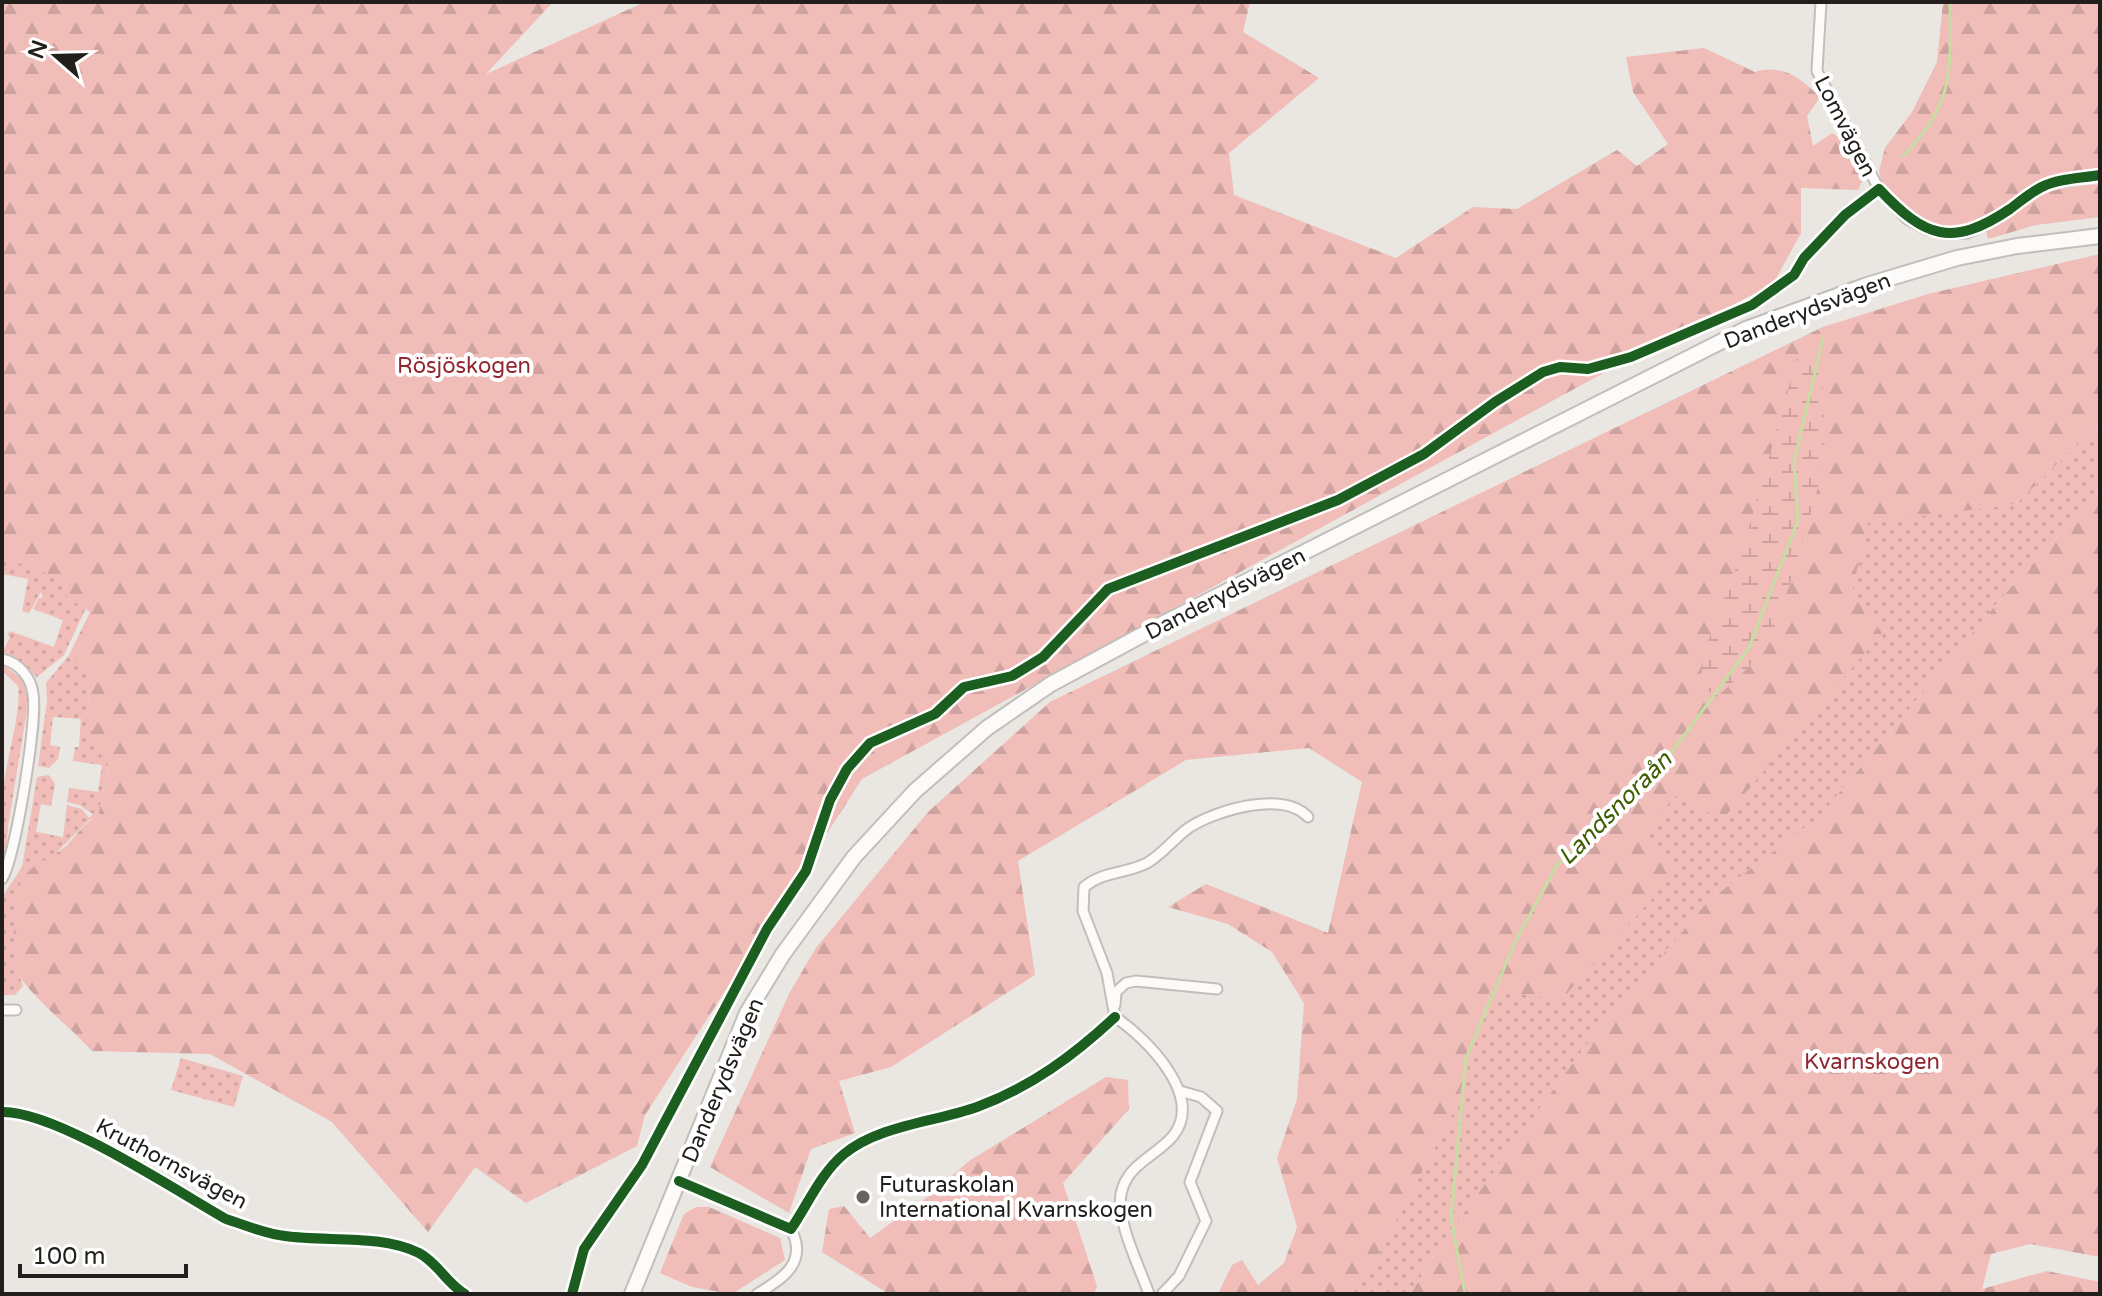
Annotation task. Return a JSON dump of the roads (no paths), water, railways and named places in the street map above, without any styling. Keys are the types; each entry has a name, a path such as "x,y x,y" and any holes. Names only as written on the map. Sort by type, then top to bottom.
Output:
{"main road":[{"name":"Danderydsvägen","path":"632,1294 747,1013 816,906 870,839 945,763 987,728 1051,684 1168,621 1746,329 1892,276 1957,258 2017,246 2100,236"}],"street":[{"name":"Lomvägen","path":"1821,2 1817,71 1879,189 1907,219 1928,230 1967,233 1989,223 2045,185 2100,175"},
{"path":"2,659 21,669 29,678 34,705 13,853 2,879"},
{"path":"1149,1294 1124,1223 1121,1195 1133,1168 1161,1147 1179,1127 1184,1111 1180,1091 1141,1035 1115,1017 1107,973 1083,911 1084,887 1097,876 1149,862 1178,835 1215,816 1278,805 1301,810 1308,817"},
{"path":"791,1229 831,1166 846,1152 870,1138 976,1107 1030,1085 1087,1043 1115,1017 1116,992 1126,983 1152,980 1168,986 1217,989"},
{"path":"2,1010 16,1010"},
{"path":"1162,1294 1179,1276 1206,1221 1190,1182 1217,1111 1201,1097 1180,1091"},
{"name":"Kruthornsvägen","path":"2,1112 43,1120 76,1134 226,1219 245,1226 282,1236 375,1243 421,1254 453,1291 465,1294"},
{"path":"679,1181 791,1229 798,1243 798,1258 783,1278 757,1294"}],"waterway":[{"path":"1903,156 1920,138 1941,103 1949,68 1950,2"},
{"name":"Landsnoraån","path":"1465,1294 1451,1218 1466,1058 1516,940 1557,865 1671,753 1749,648 1798,520 1794,462 1823,338"}],"place":[{"name":"Futuraskolan International Kvarnskogen","path":"863,1197"}],"park label":[{"name":"Rösjöskogen","path":"464,365"},
{"name":"Kvarnskogen","path":"1872,1061"}]}
